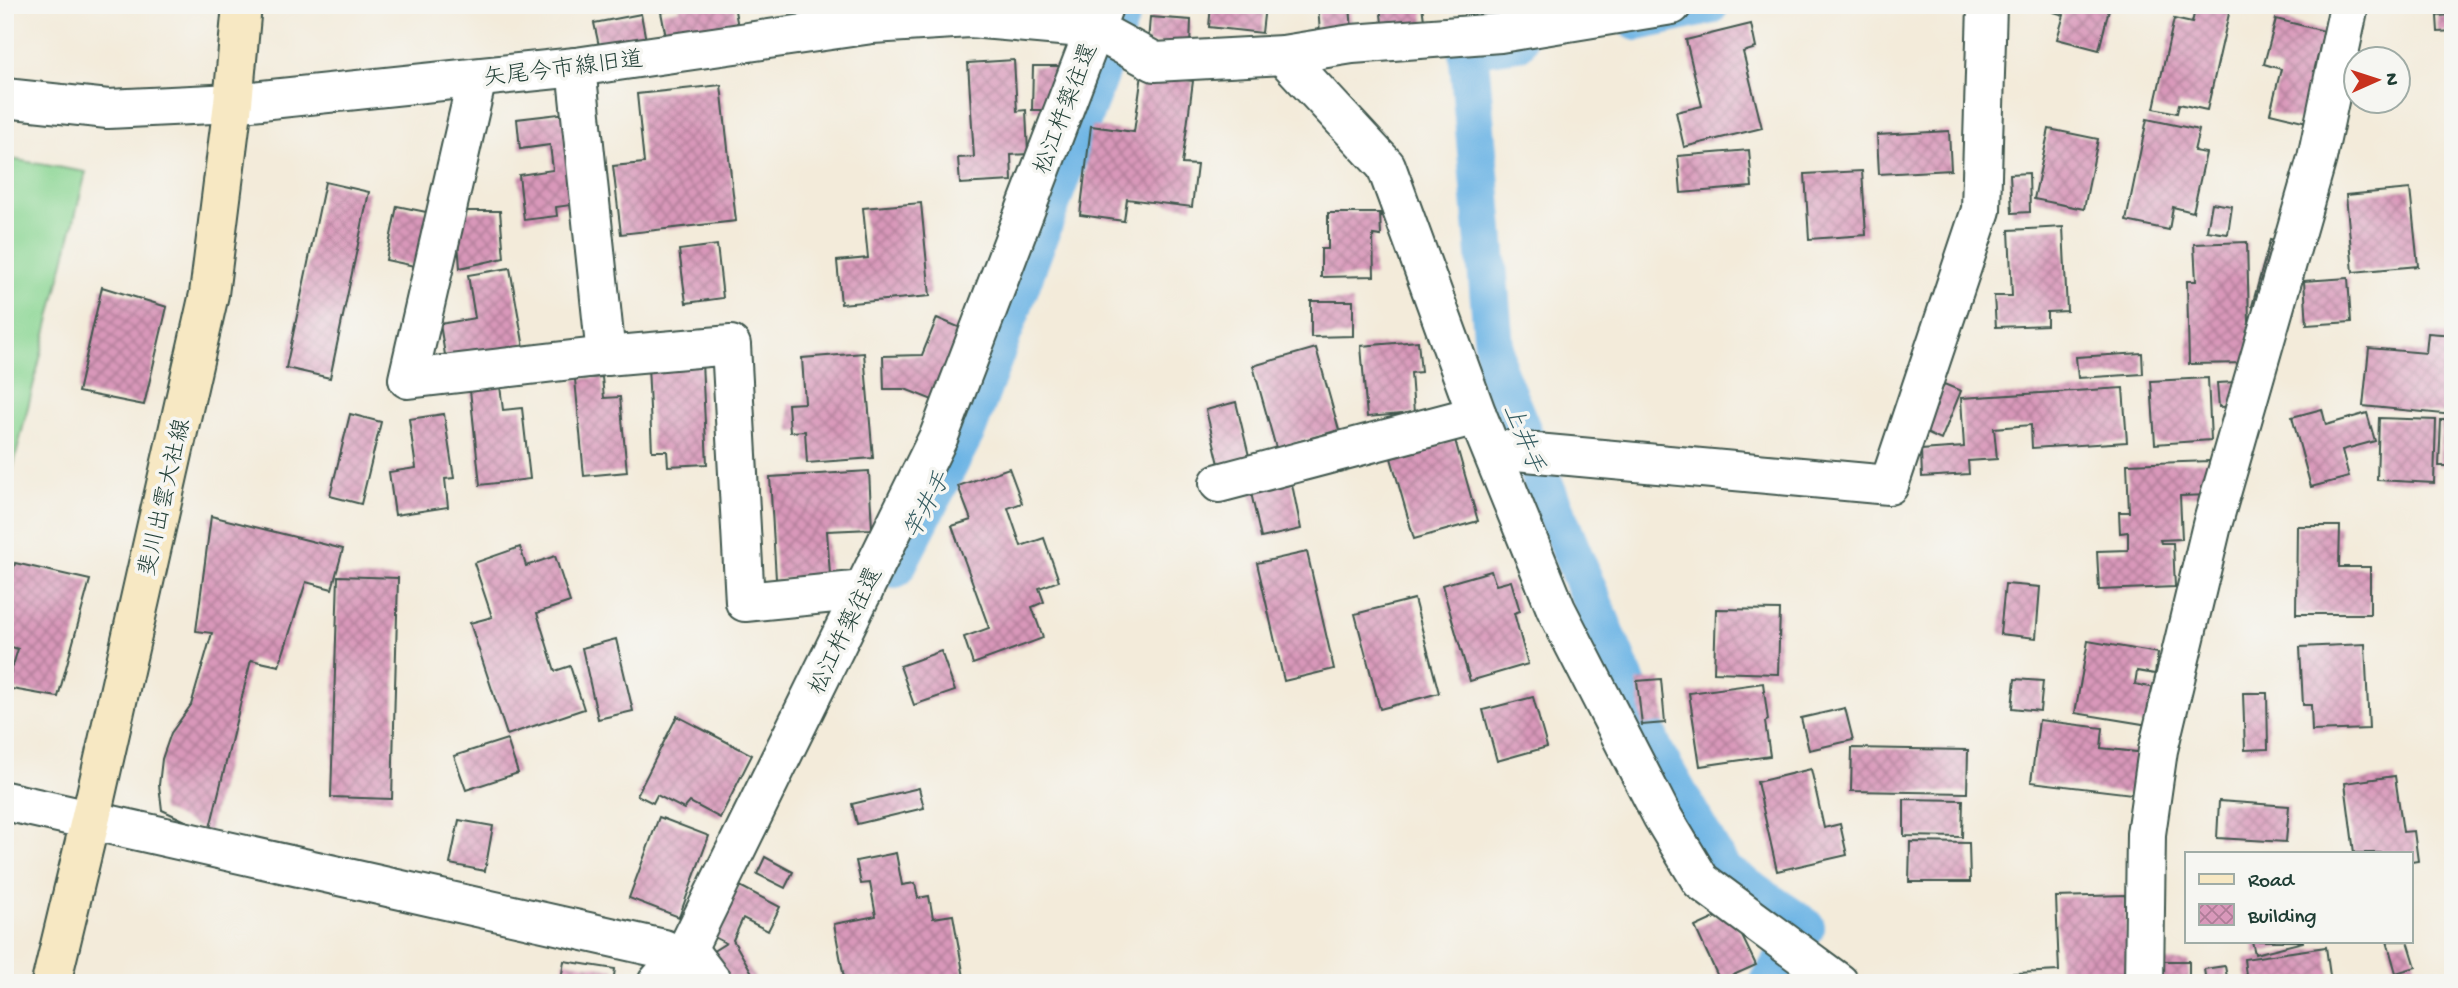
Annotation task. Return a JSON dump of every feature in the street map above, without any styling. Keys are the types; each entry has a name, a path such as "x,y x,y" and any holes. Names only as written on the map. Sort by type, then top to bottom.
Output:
{"main road":[{"name":"斐川出雲大社線","path":"51,983 209,294 233,103 242,5"}],"street":[{"path":"1099,17 1155,62 1283,55 1352,44 1500,33 1672,5"},
{"path":"1493,449 1889,485 1981,210 1987,5"},
{"path":"2144,983 2146,834 2158,750 2211,525 2317,158 2349,6 2347,5"},
{"name":"矢尾今市線旧道","path":"5,98 108,109 233,103 576,67 872,24 970,18 1099,17"},
{"name":"松江杵築往還","path":"673,964 864,590 939,436 1099,17"},
{"path":"1283,55 1386,166 1477,415 1556,609 1661,816 1701,881 1839,983"},
{"path":"576,67 606,356"},
{"path":"477,78 408,379 606,356 732,345 745,602 864,590"},
{"path":"1219,483 1477,415"},
{"path":"5,801 664,949 673,964 713,983"}],"green space":[{"path":"5,158 86,172 5,500"}],"building":[{"path":"679,5 734,5 740,38 669,52 661,12 680,9"},
{"path":"1211,5 1265,6 1262,33 1209,27"},
{"path":"1318,5 1350,5 1352,32 1320,34"},
{"path":"1380,5 1422,5 1425,28 1383,32"},
{"path":"2056,5 2110,5 2099,50 2057,39 2064,15 2054,12"},
{"path":"2196,5 2231,5 2207,110 2179,104 2177,113 2154,108 2174,19 2192,23"},
{"path":"641,14 647,46 601,55 594,23"},
{"path":"2453,15 2453,31 2438,32 2437,16"},
{"path":"1150,17 1191,20 1190,46 1148,43"},
{"path":"2276,19 2324,31 2314,71 2323,74 2311,123 2270,113 2281,69 2264,64"},
{"path":"1751,24 1756,48 1743,52 1762,128 1684,147 1676,112 1702,106 1686,40"},
{"path":"1014,60 1017,111 1026,110 1028,154 1011,155 1012,181 960,184 958,158 974,157 968,63"},
{"path":"1033,66 1063,66 1044,110 1032,110"},
{"path":"1142,74 1193,81 1182,164 1197,165 1192,207 1127,199 1124,221 1080,215 1091,126 1134,132"},
{"path":"721,85 736,221 621,234 613,166 644,163 637,94"},
{"path":"567,113 578,204 556,207 557,216 524,220 519,175 553,170 550,145 520,149 517,119"},
{"path":"2147,119 2199,130 2194,151 2206,153 2193,212 2173,207 2169,230 2126,221"},
{"path":"2049,129 2098,139 2084,209 2034,199"},
{"path":"1949,131 1951,170 1879,174 1877,135"},
{"path":"1749,150 1752,187 1681,193 1678,156"},
{"path":"1862,171 1866,235 1809,239 1805,174"},
{"path":"2029,173 2030,212 2012,213 2010,174"},
{"path":"325,182 369,192 330,378 286,368"},
{"path":"2410,189 2418,266 2353,272 2346,195"},
{"path":"921,203 930,296 841,304 837,261 868,258 863,208"},
{"path":"2212,203 2232,206 2228,234 2207,231"},
{"path":"397,206 436,214 424,268 386,260"},
{"path":"463,211 500,211 504,258 460,268 458,242"},
{"path":"1328,213 1380,213 1381,236 1373,235 1374,276 1321,277 1321,249 1328,249"},
{"path":"2063,227 2067,311 2047,312 2047,325 1996,327 1994,296 2012,296 2009,230"},
{"path":"2270,240 2286,244 2267,311 2252,306"},
{"path":"2247,242 2250,363 2189,364 2187,281 2196,281 2194,244"},
{"path":"717,245 723,298 686,303 679,250"},
{"path":"510,268 524,348 446,361 440,324 475,318 468,275"},
{"path":"2348,278 2351,322 2307,325 2304,281"},
{"path":"102,287 167,307 144,405 78,392"},
{"path":"1311,301 1353,301 1353,336 1311,337"},
{"path":"937,318 968,331 940,403 905,389 884,389 883,356 922,355"},
{"path":"2428,333 2453,335 2453,415 2363,406 2369,348 2426,353"},
{"path":"1418,341 1421,372 1411,373 1414,413 1367,417 1361,346"},
{"path":"1316,348 1339,430 1276,448 1253,366"},
{"path":"864,353 873,458 807,463 805,431 790,432 788,404 805,403 802,358"},
{"path":"2142,353 2143,374 2078,378 2076,357"},
{"path":"702,362 707,464 668,466 667,451 652,451 648,365"},
{"path":"602,377 604,398 620,397 627,472 584,476 575,379"},
{"path":"2208,378 2211,440 2155,444 2151,381"},
{"path":"2237,382 2239,406 2219,407 2217,383"},
{"path":"1944,384 1961,391 1941,440 1924,432"},
{"path":"500,386 503,410 522,408 530,479 480,485 470,390"},
{"path":"2123,388 2127,442 2032,448 2031,425 1994,428 1997,459 1968,461 1969,474 1922,477 1921,450 1964,447 1961,398"},
{"path":"1236,402 1249,456 1219,464 1206,410"},
{"path":"2322,409 2326,425 2367,413 2375,441 2342,450 2349,477 2311,487 2292,417"},
{"path":"350,414 381,422 361,504 330,496"},
{"path":"444,414 454,478 445,479 448,507 395,515 389,472 416,468 409,419"},
{"path":"2379,418 2436,420 2434,483 2377,480"},
{"path":"2441,420 2453,420 2453,466 2439,466"},
{"path":"1455,440 1478,521 1414,539 1391,458"},
{"path":"2210,461 2211,495 2180,496 2182,539 2160,540 2161,543 2173,543 2175,587 2099,590 2097,551 2128,550 2128,532 2120,533 2119,512 2129,512 2127,464"},
{"path":"1009,468 1022,503 1008,508 1021,546 1044,538 1059,581 1039,588 1044,602 1032,607 1043,638 973,664 964,637 989,628 952,526 971,520 958,486"},
{"path":"869,471 872,529 827,531 830,575 776,579 770,477"},
{"path":"1291,479 1301,529 1261,538 1250,488"},
{"path":"211,516 343,549 332,589 306,582 279,666 251,660 209,832 162,810 159,785 162,759 171,733 191,705 212,633 196,631"},
{"path":"2297,526 2340,526 2339,567 2370,567 2370,614 2296,614"},
{"path":"520,547 526,566 555,556 570,602 537,613 555,671 570,666 584,709 507,735 470,623 492,617 474,563"},
{"path":"1307,552 1334,669 1284,681 1257,563"},
{"path":"15,563 90,580 58,697 6,688 18,649 5,645 5,607"},
{"path":"1491,571 1496,585 1511,581 1520,611 1514,613 1528,664 1470,681 1442,585"},
{"path":"338,576 398,578 392,799 331,797"},
{"path":"2005,584 2040,587 2036,638 2000,634"},
{"path":"1414,599 1439,693 1380,709 1355,614"},
{"path":"1716,609 1780,610 1778,674 1714,672"},
{"path":"616,639 633,711 598,719 582,648"},
{"path":"2088,641 2158,653 2155,674 2137,671 2135,684 2155,688 2149,725 2075,713"},
{"path":"2365,644 2369,729 2312,731 2311,705 2303,705 2300,647"},
{"path":"941,651 955,691 914,705 900,666"},
{"path":"1661,679 1665,723 1642,725 1637,681"},
{"path":"2015,679 2043,681 2040,711 2012,708"},
{"path":"1763,683 1770,756 1700,766 1689,693"},
{"path":"2243,693 2267,693 2268,749 2245,750"},
{"path":"1533,697 1547,747 1497,761 1483,710"},
{"path":"1845,708 1853,740 1809,750 1801,718"},
{"path":"677,716 752,755 720,818 690,802 684,809 657,795 653,803 637,795"},
{"path":"2039,720 2103,728 2101,748 2145,753 2140,795 2031,782"},
{"path":"507,739 518,773 466,790 454,756"},
{"path":"1852,748 1968,750 1967,793 1851,791"},
{"path":"1811,769 1824,828 1840,824 1847,855 1777,871 1757,782"},
{"path":"2395,776 2403,832 2414,831 2418,861 2412,862 2412,852 2354,852 2345,783"},
{"path":"919,788 924,808 857,824 852,804"},
{"path":"1904,799 1963,800 1962,837 1904,836"},
{"path":"2219,801 2289,806 2286,842 2217,838"},
{"path":"659,817 709,836 679,917 629,898"},
{"path":"459,820 493,826 485,871 450,864"},
{"path":"1910,842 1969,843 1970,882 1909,882"},
{"path":"896,853 902,885 915,883 918,898 929,896 933,918 953,915 965,983 897,983 896,979 881,983 845,983 834,924 876,916 870,883 861,884 856,861"},
{"path":"765,857 793,872 785,888 757,874"},
{"path":"738,885 780,907 768,931 743,918 733,940 755,978 747,983 724,983 707,955 726,943 712,936"},
{"path":"2125,895 2128,983 1997,983 1997,974 2059,971 2056,897"},
{"path":"1730,911 1756,965 1720,981 1695,927"},
{"path":"2252,942 2303,942 2255,954"},
{"path":"2387,942 2408,942 2416,967 2396,973"},
{"path":"2326,947 2331,983 2247,983 2244,959"},
{"path":"564,961 615,969 613,983 529,983 530,975 561,980"},
{"path":"2159,961 2189,961 2189,983 2160,983"},
{"path":"2225,966 2228,983 2206,983 2204,969"}],"waterway":[{"name":"竿井手","path":"895,568 967,428 1124,5"},
{"name":"上井手","path":"1637,21 1709,5"},
{"name":"上井手","path":"1517,41 1468,48 1496,369 1654,752 1722,871 1805,927 1769,983"}]}
